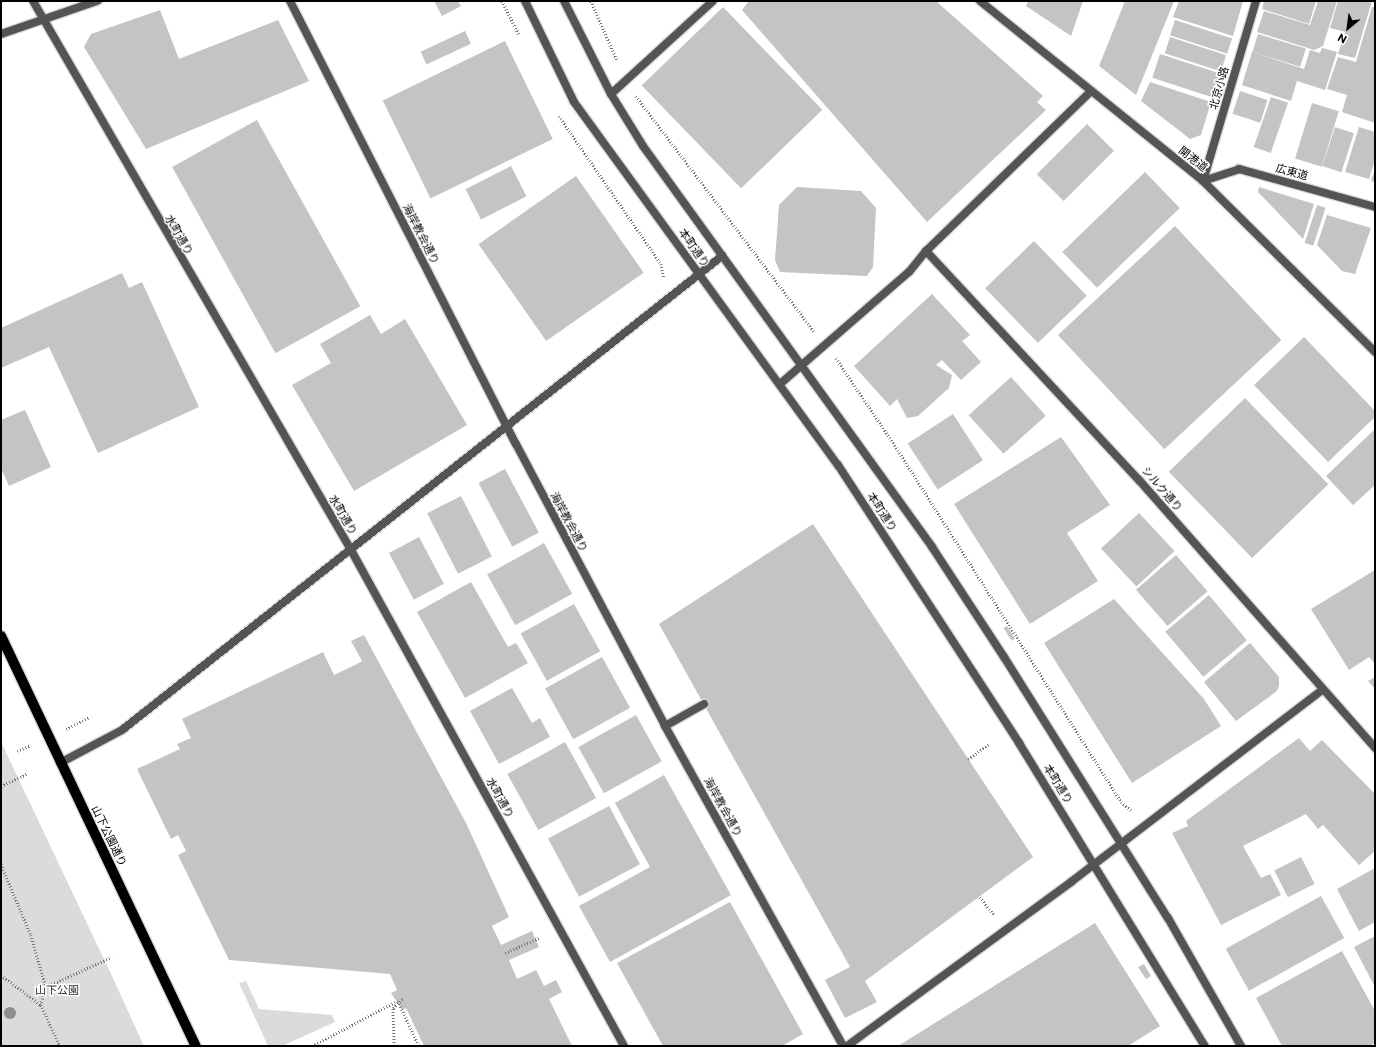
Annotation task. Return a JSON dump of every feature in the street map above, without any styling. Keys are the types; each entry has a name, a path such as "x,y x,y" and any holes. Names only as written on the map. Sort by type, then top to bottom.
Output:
{"main road":[{"name":"山下公園通り","path":"1,636 60,763 196,1046"}],"street":[{"name":"水町通り","path":"33,1 40,20 350,550 624,1046"},
{"path":"1,34 97,1"},
{"name":"海岸教会通り","path":"290,1 506,425 666,726 843,1046"},
{"name":"本町通り","path":"525,1 574,102 698,274 780,384 945,627 1095,864 1205,1046"},
{"name":"本町通り","path":"564,1 611,94 722,256 802,363 932,547 1168,918 1241,1046"},
{"path":"611,94 627,83 713,1"},
{"name":"開港道","path":"980,1 1090,92 1203,181 1375,352"},
{"name":"北京小路","path":"1203,181 1256,1"},
{"path":"780,384 802,363 826,346 909,272 926,251 1090,92"},
{"name":"広東道","path":"1203,181 1239,169 1375,206"},
{"name":"シルク通り","path":"926,251 1139,480 1322,690 1375,748"},
{"path":"60,763 122,730 506,425 722,256"},
{"path":"847,1046 1095,864 1322,690"},
{"path":"666,726 704,704"}],"path":[{"path":"591,1 627,83 761,265 826,346 898,450 1121,802 1132,811"},
{"path":"968,758 989,744"},
{"path":"1,786 27,774"},
{"path":"1,864 31,935 46,987 41,1004"},
{"path":"980,897 996,919"},
{"path":"505,953 541,937"},
{"path":"46,987 112,957"},
{"path":"1,975 41,1004 60,1046"},
{"path":"312,1046 402,999"},
{"path":"394,1046 396,1001"},
{"path":"396,1001 419,1046"}],"green space":[{"name":"山下公園","path":"1,742 112,976 144,1046 1,1046"},
{"path":"246,981 259,1009 332,1015 335,1022 282,1046 268,1046 239,983"}],"building":[{"path":"434,1 458,1 461,6 442,16"},
{"path":"749,1 936,1 1043,96 1037,102 1046,110 927,222 742,10"},
{"path":"1028,1 1083,1 1071,36 1026,6"},
{"path":"1125,1 1174,1 1136,95 1099,66"},
{"path":"1179,1 1243,1 1233,36 1173,17"},
{"path":"1264,1 1316,1 1309,24 1262,9"},
{"path":"1318,1 1337,1 1323,46 1314,50 1257,32 1264,11 1310,25"},
{"path":"1338,1 1372,1 1355,58 1338,54 1345,32 1330,28"},
{"path":"723,7 822,110 741,188 642,85"},
{"path":"1372,7 1375,7 1375,123 1342,112 1347,95 1327,89 1338,57 1356,62"},
{"path":"160,10 179,59 278,20 309,81 146,149 84,47 91,34"},
{"path":"1175,20 1232,39 1227,54 1170,35"},
{"path":"465,31 471,44 427,64 421,52"},
{"path":"1258,34 1306,49 1300,67 1252,52"},
{"path":"1170,37 1226,55 1221,71 1165,53"},
{"path":"505,41 553,139 431,199 383,101"},
{"path":"1322,48 1337,52 1325,90 1297,81 1291,101 1242,85 1252,52 1304,69 1310,50 1320,53"},
{"path":"1160,54 1221,74 1213,98 1152,78"},
{"path":"1150,82 1211,102 1201,135 1190,139 1141,101"},
{"path":"1240,91 1268,100 1260,123 1233,114"},
{"path":"1271,97 1288,103 1271,153 1254,147"},
{"path":"1312,103 1339,111 1322,167 1295,158"},
{"path":"257,120 360,306 275,353 172,167"},
{"path":"1087,124 1114,151 1064,201 1037,174"},
{"path":"1335,127 1354,133 1341,172 1322,166"},
{"path":"1359,127 1375,132 1375,160 1369,179 1345,172"},
{"path":"511,166 526,196 481,219 466,189"},
{"path":"1375,169 1375,182 1371,181"},
{"path":"1145,172 1180,208 1097,288 1062,252"},
{"path":"576,176 644,273 546,341 479,244"},
{"path":"797,187 861,191 876,208 873,267 867,276 780,272 775,260 779,205"},
{"path":"1259,187 1314,204 1303,239 1258,192"},
{"path":"1317,205 1326,208 1313,246 1305,243"},
{"path":"1327,215 1371,228 1355,274 1342,271 1317,245"},
{"path":"1175,226 1281,340 1164,449 1058,335"},
{"path":"1034,241 1087,296 1038,343 985,288"},
{"path":"122,273 129,288 142,282 199,407 98,453 49,347 1,368 1,328"},
{"path":"932,294 970,335 962,341 981,362 961,380 942,360 936,365 952,375 949,388 918,416 907,418 897,399 890,406 854,366"},
{"path":"370,315 381,334 405,319 467,425 354,491 292,385 331,363 320,344"},
{"path":"1304,337 1375,411 1375,417 1328,462 1254,385"},
{"path":"1011,377 1046,416 1003,454 969,415"},
{"path":"1245,398 1328,484 1252,558 1169,472"},
{"path":"25,410 51,467 9,486 1,468 1,420"},
{"path":"953,414 983,460 938,490 908,443"},
{"path":"1375,429 1375,485 1353,505 1326,476"},
{"path":"1061,437 1110,505 1067,533 1098,581 1030,624 954,504"},
{"path":"505,469 539,533 512,547 479,483"},
{"path":"461,496 492,557 458,574 427,513"},
{"path":"1139,513 1174,551 1136,586 1101,548"},
{"path":"813,524 1033,857 865,981 877,1002 845,1018 825,980 850,967 659,624"},
{"path":"419,537 444,584 414,600 389,553"},
{"path":"544,543 572,594 515,625 487,575"},
{"path":"1176,555 1207,591 1167,626 1136,590"},
{"path":"1375,570 1375,664 1369,657 1349,670 1311,609"},
{"path":"471,582 508,647 516,643 528,663 465,698 417,612"},
{"path":"1209,595 1247,640 1203,677 1165,632"},
{"path":"1114,599 1204,699 1221,726 1132,783 1044,643"},
{"path":"574,604 600,651 547,681 521,634"},
{"path":"1007,626 1015,639 1012,641 1004,628"},
{"path":"364,635 466,823 509,917 492,926 501,945 532,931 539,947 509,960 517,979 536,970 544,986 556,980 562,992 549,999 572,1046 424,1046 406,1008 402,1010 391,993 397,990 390,974 229,960 178,855 186,851 178,835 171,839 137,769 180,749 177,744 191,738 182,719 323,652 334,675 357,664 362,661 351,641"},
{"path":"1250,643 1279,677 1279,685 1277,691 1236,721 1204,682"},
{"path":"602,657 630,708 573,739 545,689"},
{"path":"1375,677 1375,689 1368,681"},
{"path":"512,688 532,723 540,718 550,737 499,764 470,711"},
{"path":"636,715 662,761 604,793 578,747"},
{"path":"1299,738 1310,751 1322,740 1375,794 1375,851 1359,865 1323,825 1318,829 1306,814 1243,846 1261,878 1270,874 1281,895 1221,925 1172,833 1188,826 1186,821"},
{"path":"565,742 596,798 538,830 507,774"},
{"path":"664,775 731,895 610,962 579,906 650,867 615,803"},
{"path":"609,806 640,864 579,897 548,838"},
{"path":"1301,857 1315,884 1288,897 1274,871"},
{"path":"1375,868 1375,922 1359,931 1337,889"},
{"path":"1321,896 1344,938 1249,991 1226,949"},
{"path":"730,902 803,1034 782,1046 663,1046 617,963"},
{"path":"1095,923 1160,1026 1128,1046 898,1046"},
{"path":"1375,936 1375,987 1354,947"},
{"path":"1342,951 1375,1011 1375,1043 1369,1046 1282,1046 1256,998"},
{"path":"1144,964 1151,976 1146,979 1138,967"}]}
